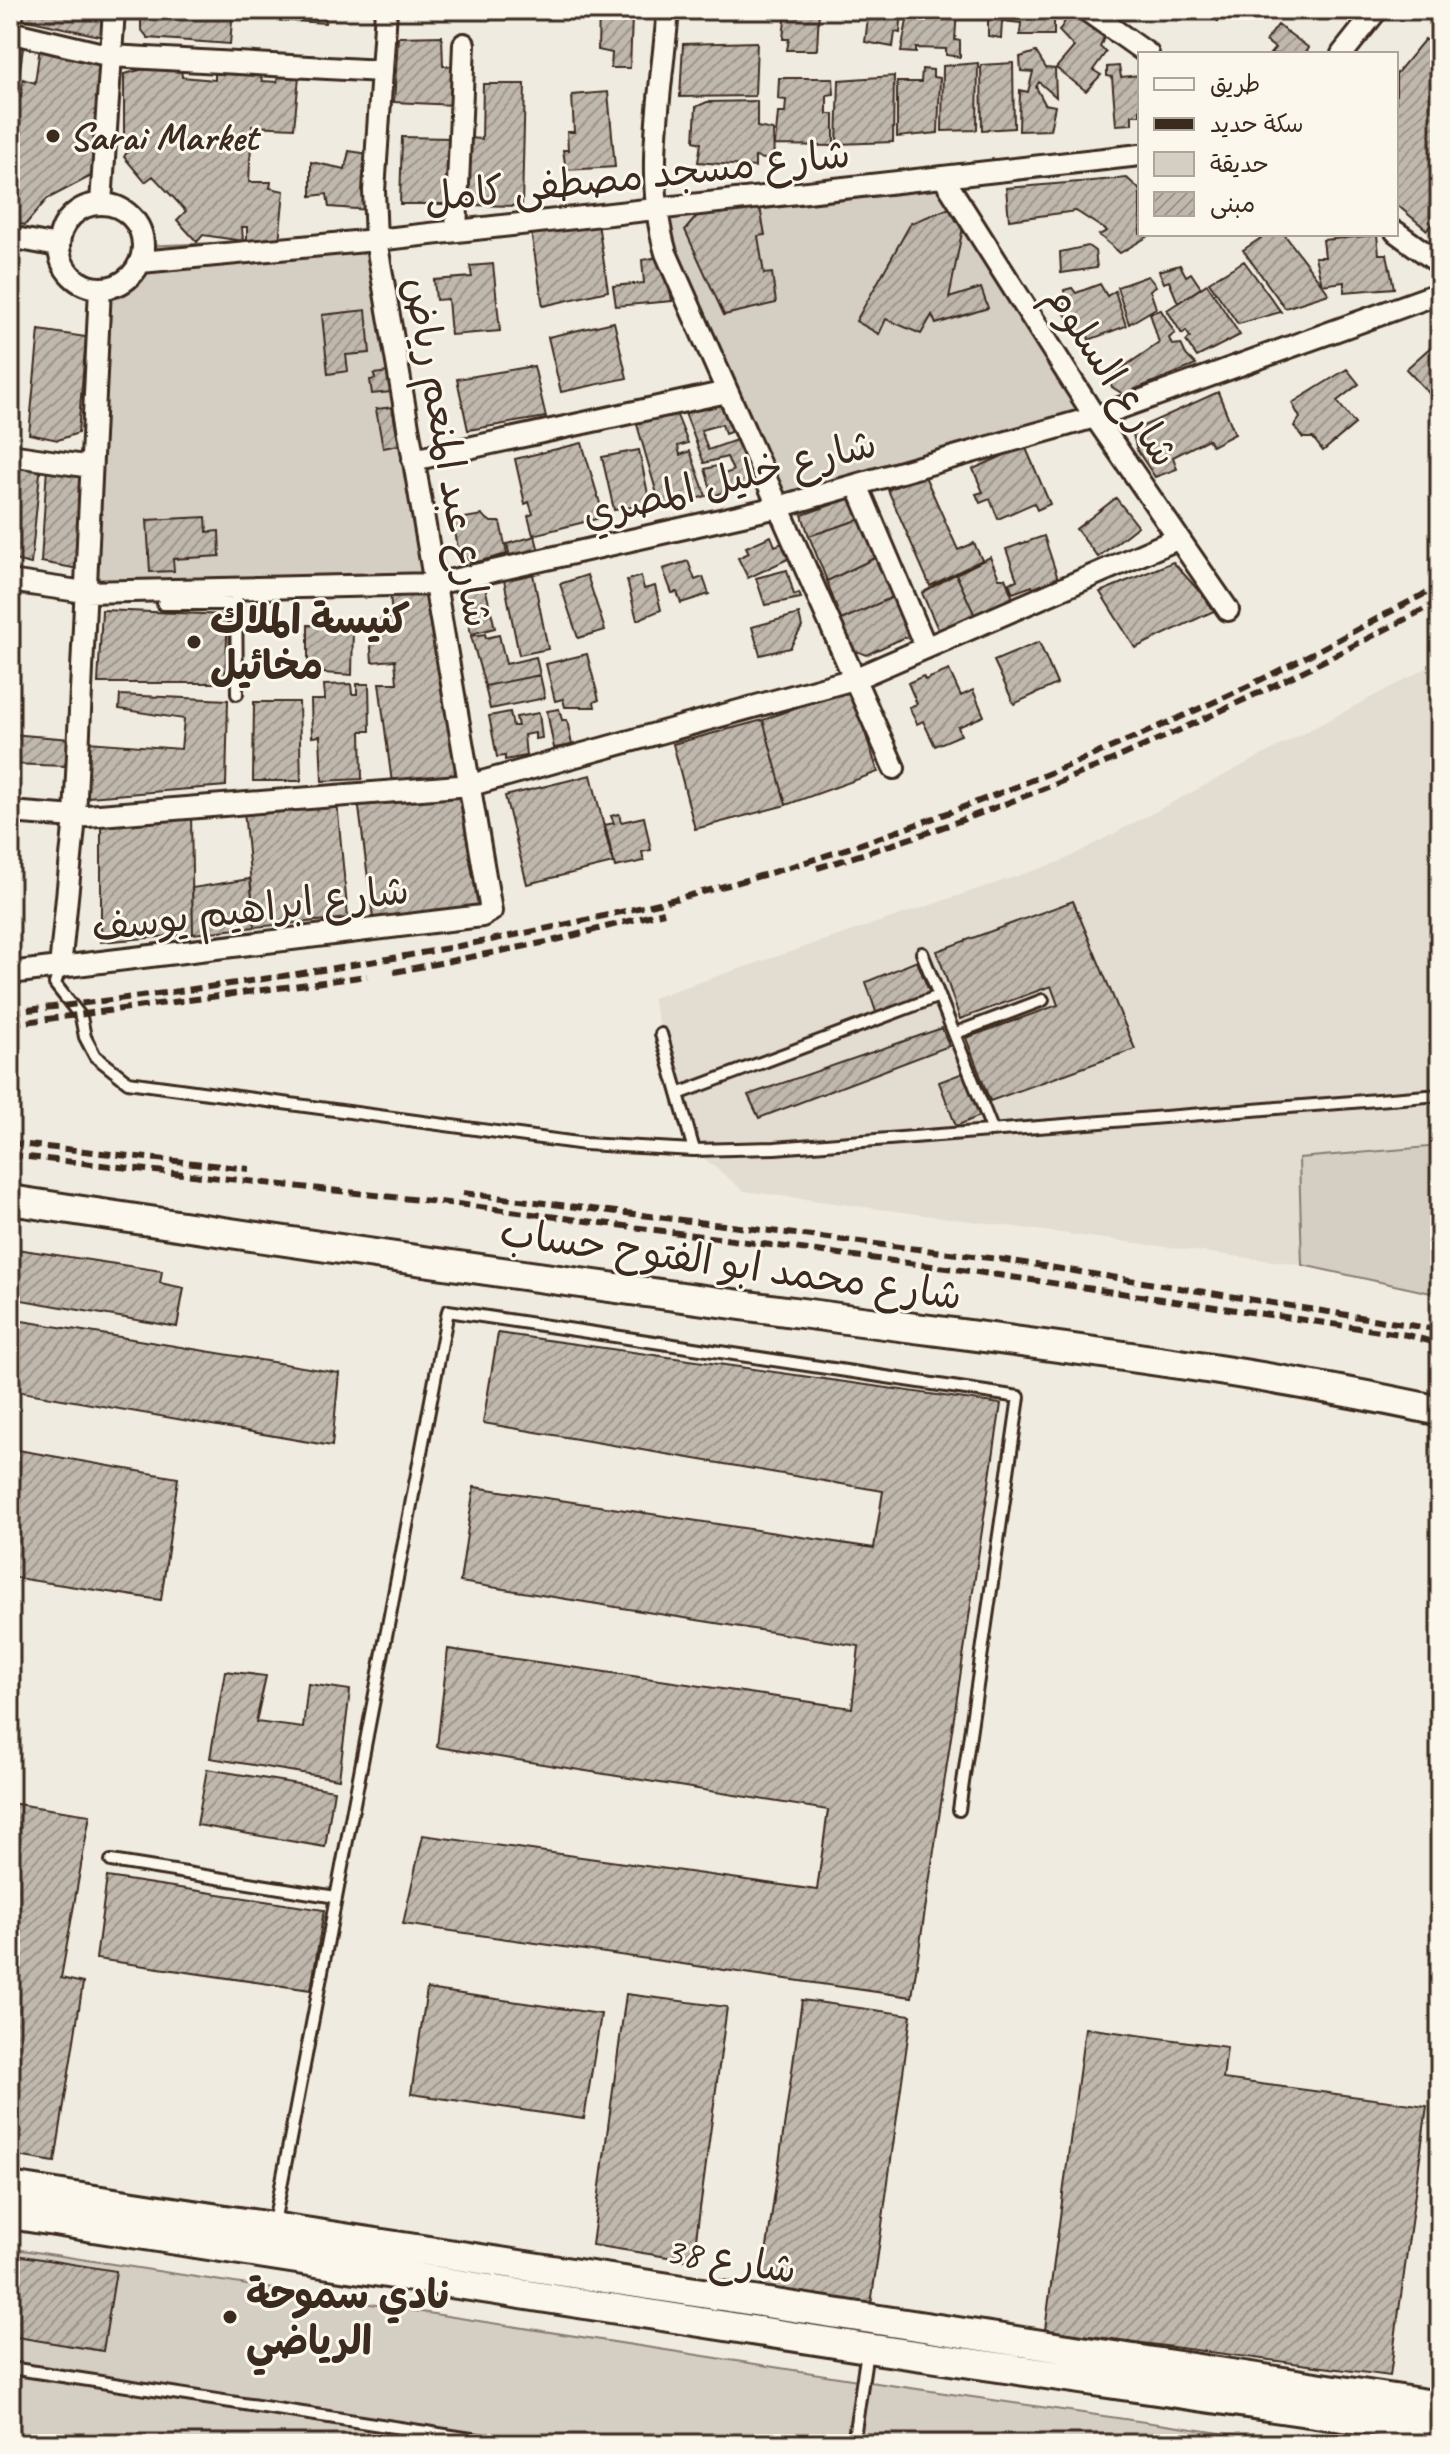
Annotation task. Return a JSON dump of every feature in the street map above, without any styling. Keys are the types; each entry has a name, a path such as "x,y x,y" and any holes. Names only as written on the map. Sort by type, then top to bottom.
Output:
{"street":[{"path":"101,203 114,10"},
{"name":"شارع عبد المنعم رياض","path":"386,10 374,191 376,240 492,904"},
{"path":"668,10 655,184 656,209 666,253 894,768"},
{"path":"1344,52 1377,10"},
{"path":"1090,11 1145,52"},
{"path":"10,32 111,56 382,71"},
{"path":"456,231 464,44"},
{"name":"شارع مسجد مصطفى كامل","path":"141,262 376,240 1138,155"},
{"name":"شارع السلوم","path":"943,177 1095,417 1228,610"},
{"path":"101,203 121,208 136,221 143,239 141,262 128,279 100,288 79,282 71,275 58,246 68,219 83,208 101,203"},
{"path":"1398,233 1436,253"},
{"path":"10,237 58,246"},
{"path":"60,968 75,817 100,288"},
{"name":"شارع خليل المصري","path":"10,581 85,592 236,596 435,584 778,507 1095,417 1440,293"},
{"path":"413,460 727,392"},
{"path":"10,455 91,467"},
{"path":"857,485 926,648"},
{"path":"10,812 75,817 471,785 854,679 1177,539"},
{"name":"شارع ابراهيم يوسف","path":"10,973 482,916 491,911 492,904"},
{"name":"شارع محمد ابو الفتوح حساب","path":"10,1200 441,1265 1158,1361 1352,1392 1440,1411"},
{"name":"شارع 38","path":"10,2187 272,2229 867,2348 1440,2431"},
{"name":"شارع 38","path":"10,2214 1440,2406"}],"lane":[{"path":"163,604 236,596 237,694"},
{"path":"922,953 992,1129"},
{"path":"60,968 55,984 81,1017 85,1037 95,1056 109,1071 128,1082 585,1144 694,1150 775,1148 1440,1095"},
{"path":"678,1094 939,996"},
{"path":"956,1033 1043,1000"},
{"path":"661,1034 694,1150"},
{"path":"272,2229 448,1311 1019,1397 959,1810"},
{"path":"111,1861 336,1897"},
{"path":"853,2444 867,2348"},
{"path":"10,2368 504,2444"}],"shaded area":[{"path":"1440,661 1440,1295 1302,1265 744,1191 694,1150 652,998 1062,861"}],"green space":[{"path":"952,174 1096,406 785,505 658,206"},
{"path":"378,236 434,579 85,592 104,289 132,274 144,246"},
{"path":"1440,1146 1440,1295 1302,1265 1299,1158"},
{"name":"نادي سموحة الرياضي","path":"10,2248 890,2385 1296,2444 10,2444"}],"building":[{"path":"10,10 22,10 20,19 10,16"},
{"path":"26,10 106,10 108,38 23,19"},
{"path":"141,10 233,10 230,44 148,38 141,29"},
{"path":"245,10 326,10 325,23 244,18"},
{"path":"599,10 620,10 620,17 632,17 630,68 611,68 612,53 598,50"},
{"path":"786,10 819,10 817,50 787,50 789,39 783,39"},
{"path":"869,10 902,10 900,33 895,32 893,47 865,42"},
{"path":"909,10 957,10 955,40 960,41 960,57 946,55 946,49 916,48 916,53 901,52"},
{"path":"973,10 1054,10 1054,35 1020,35 1021,23 1002,21 1001,38 988,36 988,19 974,17"},
{"path":"1204,10 1226,10 1218,21"},
{"path":"1069,15 1076,21 1079,16 1105,35 1100,47 1106,52 1093,70 1101,75 1086,91 1056,68 1074,47 1059,31"},
{"path":"1278,25 1309,48 1306,52 1272,52 1275,48 1266,41"},
{"path":"442,36 443,66 457,66 454,105 394,102 398,37"},
{"path":"1425,39 1440,52 1440,214 1427,230 1398,206 1398,72"},
{"path":"757,42 755,96 680,97 683,44"},
{"path":"10,45 23,48 18,83 10,81"},
{"name":"Sarai Market","path":"40,47 101,63 93,175 47,199 25,225 10,221 10,93 21,97 23,79 35,83"},
{"path":"1036,52 1046,68 1055,69 1056,97 1039,82 1036,87 1045,104 1055,106 1050,130 1019,131 1020,90 1028,92 1033,72 1021,71 1020,57"},
{"path":"978,63 977,130 942,131 943,66"},
{"path":"1013,63 1014,128 982,130 981,65"},
{"path":"1119,66 1121,77 1138,75 1138,115 1132,115 1132,124 1116,125 1112,77 1107,76 1107,67"},
{"path":"181,68 182,77 215,80 215,74 260,72 262,81 277,82 278,75 299,77 294,128 252,126 249,182 271,182 270,188 284,191 279,242 247,245 247,227 242,227 243,241 203,235 197,242 177,220 186,211 153,176 145,182 124,157 129,149 124,143 124,74 144,69"},
{"path":"922,69 933,70 933,77 940,78 938,133 897,137 897,82 921,82"},
{"path":"894,76 893,142 837,144 839,80"},
{"path":"779,78 833,78 834,94 827,95 827,114 834,114 834,146 775,145 778,113 785,113 786,100 778,99"},
{"path":"483,84 525,84 522,206 467,205 468,138 482,139"},
{"path":"608,92 615,167 566,170 563,150 568,150 567,132 574,132 572,95"},
{"path":"757,101 757,127 773,130 774,161 755,157 755,167 698,162 701,143 694,141 696,107 707,102"},
{"path":"402,137 451,138 448,204 400,204"},
{"path":"349,151 376,155 369,210 329,207 327,194 311,196 311,162 345,169"},
{"path":"1127,178 1138,188 1138,236 1149,236 1120,253 1099,235 1107,231 1076,211 1009,220 1006,188"},
{"path":"759,202 765,235 758,236 764,274 772,273 776,303 724,315 685,230 703,209"},
{"path":"947,209 965,217 949,298 981,288 988,308 936,324 932,315 921,334 886,319 879,334 856,321 911,223"},
{"path":"597,216 608,291 543,306 530,226"},
{"path":"1264,236 1286,236 1329,294 1285,308 1243,250"},
{"path":"1377,236 1379,254 1387,254 1394,288 1344,292 1344,282 1322,285 1315,257 1325,257 1323,240"},
{"path":"1088,246 1095,251 1097,268 1061,273 1060,252"},
{"path":"664,256 672,301 616,306 613,286 644,283 642,260"},
{"path":"1244,261 1281,312 1238,324 1209,282"},
{"path":"493,264 500,331 451,335 448,299 436,300 434,280 472,277 470,266"},
{"path":"1180,265 1186,276 1191,273 1201,288 1178,303 1169,281 1164,283 1159,271"},
{"path":"1148,276 1156,286 1150,290 1156,308 1129,324 1117,287"},
{"path":"1100,284 1107,296 1115,291 1126,326 1089,340 1088,335 1081,337 1065,314 1064,290 1072,288 1076,293"},
{"path":"1207,284 1240,335 1197,357 1186,341 1190,337 1186,331 1182,334 1167,310"},
{"path":"366,310 370,353 346,355 348,371 328,374 322,315"},
{"path":"1161,310 1175,333 1169,338 1172,345 1181,344 1196,365 1123,394 1112,387 1109,377 1159,343 1150,313"},
{"path":"614,322 627,378 561,392 548,337"},
{"path":"39,330 86,337 78,433 58,440 29,434"},
{"path":"1433,345 1440,353 1440,405 1406,369"},
{"path":"534,366 546,417 468,430 457,379"},
{"path":"1347,369 1359,384 1337,401 1355,424 1323,451 1313,438 1303,438 1294,426 1300,418 1292,403"},
{"path":"395,371 397,386 391,392 372,394 370,380 375,379 374,374"},
{"path":"1218,392 1235,434 1212,446 1208,439 1173,457 1177,469 1155,477 1137,450 1132,431"},
{"path":"726,398 736,430 725,434 722,424 701,430 708,450 739,439 752,483 713,496 705,469 721,465 724,474 733,471 727,457 704,463 685,413"},
{"path":"392,407 399,445 383,448 376,409"},
{"path":"676,413 688,443 678,446 680,455 690,451 706,496 661,508 636,421"},
{"path":"582,443 604,517 533,535 528,516 533,514 529,502 525,504 515,459"},
{"path":"1025,446 1050,504 1037,510 1034,503 998,519 990,499 980,503 976,494 983,492 973,469"},
{"path":"639,450 650,504 614,510 602,457"},
{"path":"10,461 41,463 31,564 10,559"},
{"path":"47,467 90,469 84,570 41,562"},
{"path":"924,474 958,550 974,543 982,560 930,586 888,490"},
{"path":"857,496 864,518 809,536 802,515"},
{"path":"1116,498 1138,526 1098,557 1076,529"},
{"path":"482,515 491,522 500,522 507,554 473,563 459,554 453,520"},
{"path":"206,517 207,532 219,531 220,556 173,559 174,571 150,572 147,520"},
{"path":"864,518 877,557 827,581 809,536"},
{"path":"535,536 541,559 512,566 507,544"},
{"path":"771,536 775,546 785,542 792,557 748,578 738,558 749,553 746,547"},
{"path":"1044,536 1061,588 1036,597 1032,586 1013,593 1009,583 1017,580 1006,549"},
{"path":"877,557 893,597 841,620 827,581"},
{"path":"990,557 999,578 1005,578 1015,604 976,618 956,574"},
{"path":"688,561 695,580 703,577 709,594 681,603 677,592 672,593 663,569"},
{"path":"1173,562 1216,610 1135,648 1100,592"},
{"path":"532,569 548,649 519,655 503,575"},
{"path":"787,570 794,595 799,593 801,598 765,605 756,578"},
{"path":"956,574 976,618 940,634 922,593"},
{"path":"587,575 605,630 578,638 560,584"},
{"path":"641,576 644,589 655,586 661,610 637,620 627,580"},
{"path":"485,587 495,628 471,634 461,592"},
{"path":"390,593 428,595 459,764 454,775 392,783 379,683 397,683 395,660 372,662 369,621 392,618"},
{"path":"893,597 910,635 866,655 854,650 841,620"},
{"path":"102,610 228,615 225,683 98,683"},
{"path":"799,614 802,627 790,648 760,655 752,627"},
{"path":"308,625 353,626 352,675 308,672"},
{"path":"485,634 486,638 499,635 506,664 536,657 540,675 485,686 471,636"},
{"path":"1039,642 1057,684 1014,704 994,661"},
{"path":"587,654 599,700 594,702 595,707 565,707 563,699 555,701 546,664"},
{"path":"949,670 961,696 973,690 984,716 958,727 961,735 935,746 923,721 917,724 909,707 917,704 908,683"},
{"path":"540,675 545,698 490,709 485,686"},
{"path":"351,684 352,694 357,694 357,684 369,684 370,731 361,731 362,779 322,781 320,736 312,737 311,700 325,700 324,685"},
{"path":"850,687 878,772 786,805 763,720"},
{"path":"120,695 228,700 226,786 89,797 83,787 88,742 181,749 184,719 119,709"},
{"path":"254,702 299,702 301,781 253,781"},
{"path":"559,709 562,720 567,720 572,745 554,748 547,711"},
{"path":"510,712 513,726 518,726 516,717 539,713 542,738 535,739 535,733 524,735 526,756 505,760 505,756 497,757 489,716"},
{"path":"763,720 786,805 695,829 673,744"},
{"path":"10,734 71,739 65,766 10,764"},
{"path":"591,775 613,863 527,884 505,796"},
{"path":"458,793 485,905 373,918 358,800"},
{"path":"337,802 348,918 255,927 244,811"},
{"path":"191,813 193,934 101,942 101,819"},
{"path":"619,814 621,822 644,817 651,850 642,852 644,861 615,867 605,825 614,823 611,816"},
{"path":"250,879 255,927 193,934 192,888"},
{"path":"1073,901 1135,1049 990,1101 966,1038 1058,1005 1051,986 960,1019 937,951"},
{"path":"917,961 930,994 877,1015 866,982"},
{"path":"942,1028 949,1046 759,1118 748,1095"},
{"path":"963,1073 980,1116 956,1126 939,1082"},
{"path":"10,1248 162,1271 160,1283 184,1288 177,1327 10,1298"},
{"path":"10,1319 339,1373 332,1446 10,1390"},
{"path":"498,1333 1001,1404 912,1997 403,1924 423,1835 817,1890 828,1810 437,1747 448,1649 852,1708 859,1646 460,1582 474,1487 874,1548 883,1491 483,1423"},
{"path":"18,1450 178,1478 161,1600 10,1577 10,1507"},
{"path":"10,1460 16,1461 10,1503"},
{"path":"225,1671 266,1676 256,1722 303,1728 308,1684 350,1690 339,1779 210,1758"},
{"path":"207,1769 334,1790 325,1847 197,1825"},
{"path":"10,1803 90,1815 61,1978 83,1983 55,2162 10,2155"},
{"path":"107,1877 324,1910 311,1990 96,1959"},
{"path":"427,1989 601,2014 584,2119 411,2094"},
{"path":"626,1994 727,2007 693,2261 592,2245"},
{"path":"802,2000 911,2015 871,2305 761,2290"},
{"path":"1085,2028 1227,2047 1223,2079 1427,2106 1390,2376 1045,2330"},
{"path":"10,2254 116,2271 103,2351 10,2336"}],"railway":[{"path":"10,1012 266,979 435,950 604,916 755,877 960,808 1161,726 1252,684 1440,586"},
{"path":"817,868 978,814 1135,750 1289,678 1440,601"},
{"path":"394,972 552,941 664,912"},
{"path":"10,1024 367,976"},
{"path":"10,1143 249,1169"},
{"path":"10,1155 457,1204 977,1272 1407,1335 1440,1344"},
{"path":"463,1193 1006,1260 1440,1330"}],"place":[{"name":"Sarai Market","path":"53,136"},
{"name":"كنيسة الملاك مخائيل","path":"194,642"},
{"name":"نادي سموحة الرياضي","path":"230,2317"}]}
